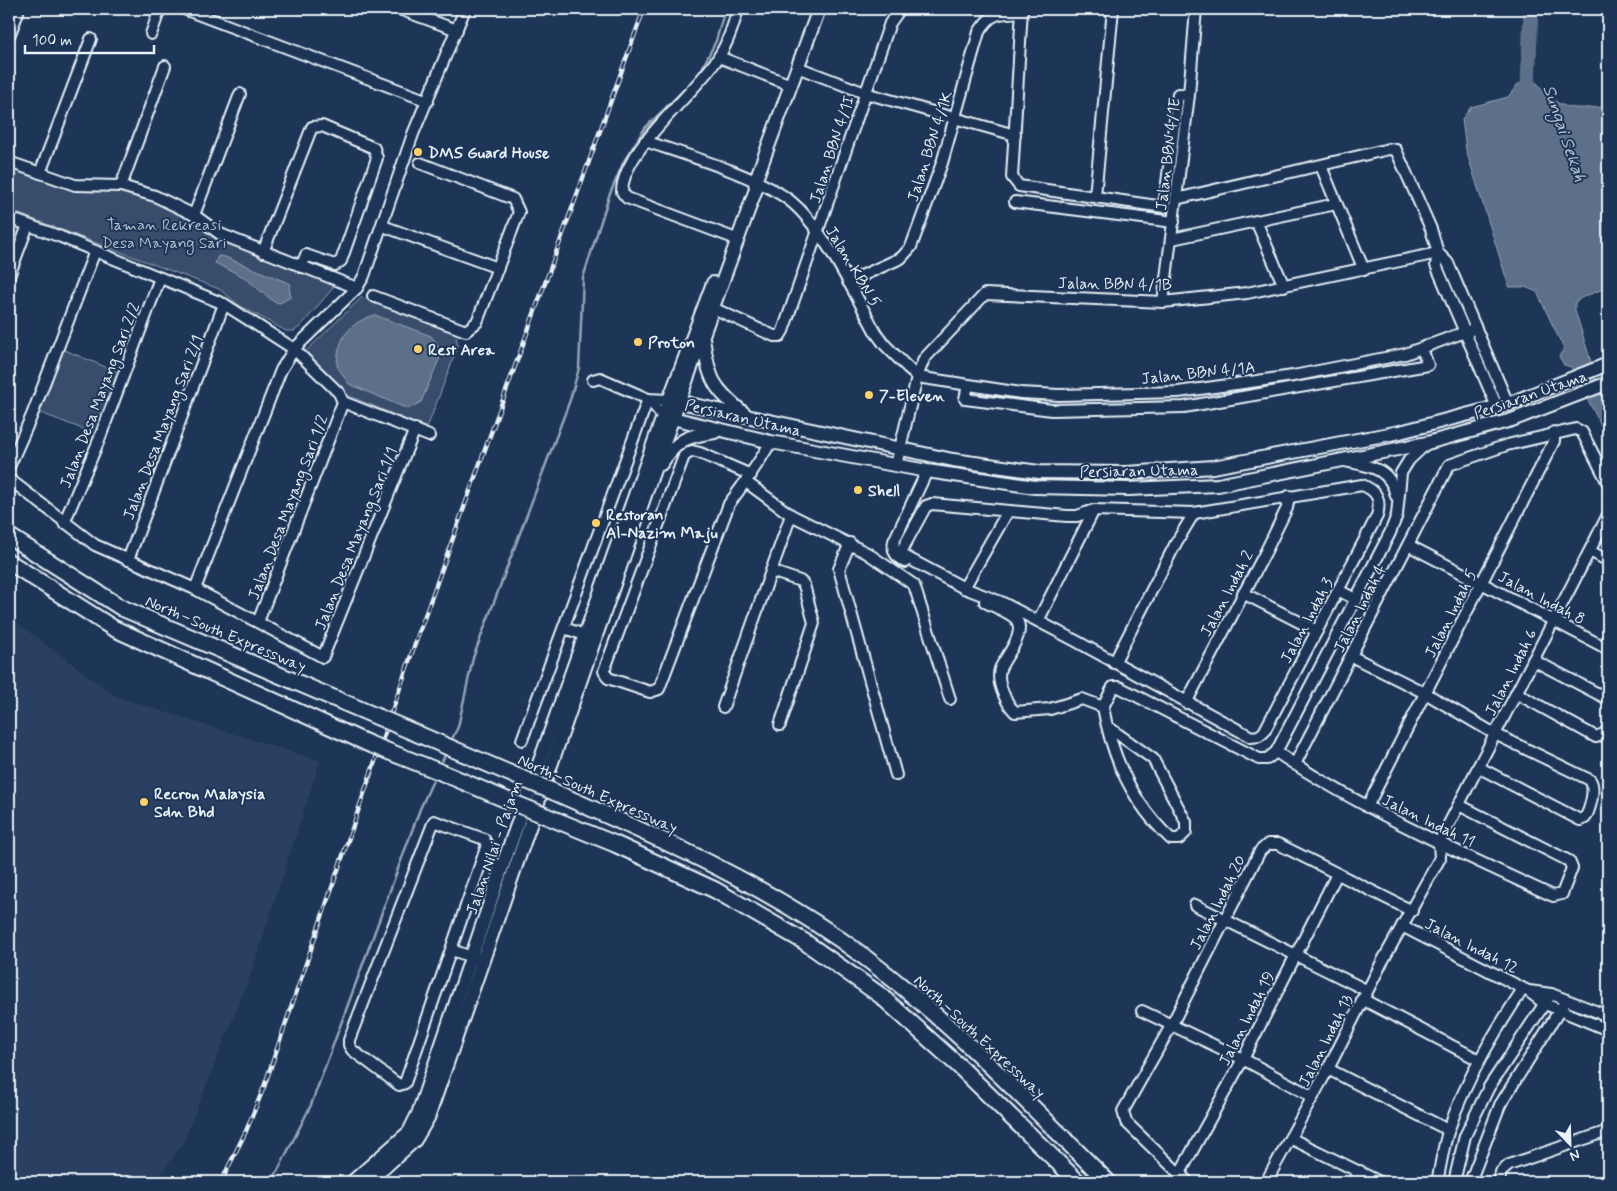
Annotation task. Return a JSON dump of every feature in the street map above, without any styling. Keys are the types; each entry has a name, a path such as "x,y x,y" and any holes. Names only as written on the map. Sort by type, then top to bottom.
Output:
{"highway":[{"name":"North–South Expressway","path":"9,536 122,608 523,778 729,872 787,905 866,958 923,1003 1108,1182"},
{"path":"9,562 113,628 367,743 615,844 715,890 804,942 880,995 959,1066 1078,1182"}],"main road":[{"path":"674,401 713,308 756,189 756,182 819,9"},
{"path":"668,417 731,237 750,187 756,182"},
{"path":"702,335 710,376 720,394 748,416"},
{"name":"Persiaran Utama","path":"674,401 953,460 1039,472 1127,473 1214,467 1400,432 1503,405 1564,383 1606,365"},
{"name":"Persiaran Utama","path":"668,417 771,442 926,471 1035,487 1129,489 1218,485 1427,443 1512,420 1608,383"},
{"name":"Jalan Nilai - Pajam","path":"352,1182 409,1132 477,959 652,478 668,417"},
{"name":"Jalan Nilai - Pajam","path":"368,1182 416,1140 428,1118 477,959 502,867 585,635 668,417"},
{"path":"652,478 670,450 680,440 693,435 723,431"}],"street":[{"path":"151,34 160,9"},
{"path":"184,9 428,101"},
{"path":"399,9 457,30"},
{"path":"196,589 281,370 294,349 357,288 364,276 414,134 465,9"},
{"path":"731,237 627,198 622,192 622,184 645,141 694,91 719,57 729,37 738,9"},
{"name":"Jalan BBN 4/1I","path":"713,308 774,336 780,336 795,301 819,233 890,23 900,9"},
{"path":"1095,196 1113,9"},
{"name":"Jalan BBN 4/1E","path":"1163,302 1174,222 1196,9"},
{"path":"1022,10 1012,177 1019,186 1164,207 1167,203 1178,94 1188,95"},
{"name":"Jalan BBN 4/1K","path":"848,282 901,258 911,248 942,164 979,32 988,18 998,14 1022,10"},
{"path":"9,36 18,12"},
{"path":"40,173 91,39"},
{"path":"719,57 791,85"},
{"path":"121,186 165,66"},
{"path":"798,67 865,93 1015,136"},
{"path":"194,215 240,94"},
{"path":"263,252 312,127 322,126 374,148 377,158 341,261 335,265 306,255 301,267"},
{"name":"Jalan KBN 5","path":"645,141 756,182 790,200 819,233 880,339 917,377"},
{"path":"1176,199 1389,149 1396,150 1422,205 1438,253 1448,263 1476,328 1503,405"},
{"path":"9,162 75,185 121,186 156,196 194,215 220,234 357,288"},
{"path":"373,296 466,331 477,322 519,212 513,199 420,163"},
{"path":"1321,166 1364,270"},
{"path":"1015,202 1174,222"},
{"path":"1172,239 1336,204"},
{"path":"9,218 224,304 294,349 339,393 343,402 429,436"},
{"path":"1256,221 1284,286"},
{"path":"9,276 28,225"},
{"path":"383,226 498,268"},
{"path":"9,467 32,415 95,251"},
{"path":"1438,253 1436,264 1465,333 1503,405"},
{"name":"Jalan BBN 4/1B","path":"896,465 917,377 924,359 985,294 1163,302 1247,293 1438,253"},
{"name":"Jalan Desa Mayang Sari 2/2","path":"64,523 99,440 160,278"},
{"name":"Jalan Desa Mayang Sari 2/1","path":"128,560 224,304"},
{"name":"Jalan BBN 4/1A","path":"917,377 1021,393 1093,395 1178,392 1230,386 1312,372 1422,349 1476,328"},
{"path":"968,385 965,399 1052,410 1184,407 1428,366 1422,349"},
{"path":"593,380 600,378 648,399 668,417"},
{"path":"1093,395 1094,410"},
{"path":"648,399 674,401"},
{"path":"522,740 648,399"},
{"name":"Jalan Desa Mayang Sari 1/2","path":"258,622 343,402"},
{"path":"1554,432 1576,428 1582,432 1608,483"},
{"name":"Jalan Desa Mayang Sari 1/1","path":"258,622 323,657 415,429"},
{"name":"Jalan Indah 4","path":"1295,764 1449,465 1554,432"},
{"name":"Jalan Indah 5","path":"1367,807 1554,442 1554,432"},
{"path":"771,442 748,479 729,504 659,689 650,692 608,678 604,671 684,456 692,451 700,453 748,479 791,515 850,543 914,585 950,699"},
{"path":"1108,727 1153,760 1186,822 1186,832 1179,839 1171,840 1150,820 1126,782 1108,727 1103,707 1109,692 1113,687 1119,687 1259,759 1266,759 1276,752 1357,600 1390,533 1397,515 1397,500 1402,473 1409,460 1427,443"},
{"path":"1344,461 1380,470 1390,478 1397,500"},
{"path":"926,471 894,540 893,548 895,554 900,559 1014,618 1018,624 1018,632 1000,670 1002,689 1008,705 1016,712 1050,709 1082,699 1103,707"},
{"path":"9,479 95,545 196,589 258,622"},
{"name":"Jalan Indah 3","path":"1186,703 1251,737 1259,736 1264,732 1377,516 1378,497 1372,489 1362,484 1289,496"},
{"path":"1186,703 1038,621 1001,602 964,588 902,555 902,550 926,506 932,504 1078,516 1094,510 1194,513 1289,496"},
{"name":"Jalan Indah 2","path":"1186,703 1287,508 1289,496"},
{"path":"1038,621 1094,510"},
{"path":"964,588 1008,511"},
{"path":"1114,663 1176,543 1194,513"},
{"path":"723,707 791,515"},
{"name":"Jalan Indah 6","path":"1412,911 1440,858 1439,843 1608,515"},
{"path":"850,543 840,569 896,775"},
{"name":"Jalan Indah 8","path":"1408,545 1608,649"},
{"path":"1590,551 1608,562"},
{"path":"771,571 804,585 814,618 780,725"},
{"path":"1338,590 1357,600"},
{"path":"1243,593 1317,631"},
{"path":"564,628 585,635"},
{"path":"1351,656 1426,693 1495,734 1590,780 1593,785 1588,814 1580,820 1478,767"},
{"path":"1533,660 1608,699"},
{"path":"1516,693 1596,737 1602,736 1608,727"},
{"name":"Jalan Indah 11","path":"1276,752 1328,786 1439,843 1553,896 1562,894 1572,868 1569,861 1459,805"},
{"path":"438,821 484,839 487,845 482,860 405,1083 399,1086 352,1050 349,1040 432,823 438,821"},
{"name":"Jalan Indah 20","path":"1180,1173 1126,1122 1123,1110 1171,1026 1260,851 1268,844 1278,844 1412,911"},
{"path":"482,860 502,867"},
{"name":"Jalan Indah 19","path":"1180,1173 1243,1059 1337,874"},
{"path":"1195,905 1296,954 1479,1060"},
{"name":"Jalan Indah 13","path":"1266,1182 1328,1069 1364,995 1412,911"},
{"name":"Jalan Indah 12","path":"1402,926 1526,990 1545,1004 1608,1030"},
{"path":"452,950 477,959"},
{"path":"1437,1182 1448,1130 1479,1060 1526,990"},
{"name":"Jalan Indah 12","path":"1526,990 1551,994 1608,1016"},
{"path":"1454,1182 1466,1136 1489,1087 1551,994"},
{"path":"1470,1182 1500,1105 1566,1000"},
{"path":"1142,1011 1243,1059 1313,1097"},
{"path":"1328,1069 1448,1130"},
{"path":"1499,1182 1504,1168 1608,1131"},
{"path":"1290,1138 1380,1182"},
{"path":"1354,1182 1360,1171"},
{"path":"1180,1173 1188,1182"}],"shaded area":[{"path":"9,617 117,697 320,761 251,974 183,1143 155,1182 9,1182"}],"green space":[{"name":"Taman Rekreasi Desa Mayang Sari","path":"9,160 70,183 122,184 178,203 218,236 331,281 333,288 301,326 294,331 286,331 239,305 219,289 9,210"},
{"path":"362,297 450,331 456,337 458,346 427,428 349,396 305,352"},
{"path":"62,349 120,373 96,434 38,412"}],"water":[{"path":"1537,83 1554,100 1568,107 1608,107 1608,287 1575,302 1575,310 1602,398 1608,410 1608,439 1571,367 1564,365 1559,356 1564,349 1537,292 1525,287 1509,287 1466,150 1462,119 1471,107 1508,97 1518,84"},
{"path":"218,256 225,257 291,284 289,288 291,297 280,303 274,302 244,277 215,263"},
{"path":"375,315 431,336 437,344 441,355 421,402 408,409 349,384 337,366 339,348 346,333 358,322"}],"waterway":[{"path":"698,76 716,41 725,9"},
{"name":"Sungai Sekah","path":"1531,9 1528,85 1535,102"},
{"path":"450,743 458,727 473,658 570,400 579,368 583,278 609,196 624,161 645,128 694,80"},
{"path":"440,766 446,753"},
{"path":"272,1182 311,1105 420,809 435,776"}],"railway":[{"path":"221,1182 246,1131 264,1087 418,635 644,9"}],"place":[{"name":"DMS Guard House","path":"418,152"},
{"name":"Proton","path":"638,342"},
{"name":"Rest Area","path":"418,349"},
{"name":"7-Eleven","path":"869,395"},
{"name":"Shell","path":"858,490"},
{"name":"Restoran Al-Nazim Maju","path":"596,523"},
{"name":"Recron Malaysia Sdn Bhd","path":"144,802"}]}
